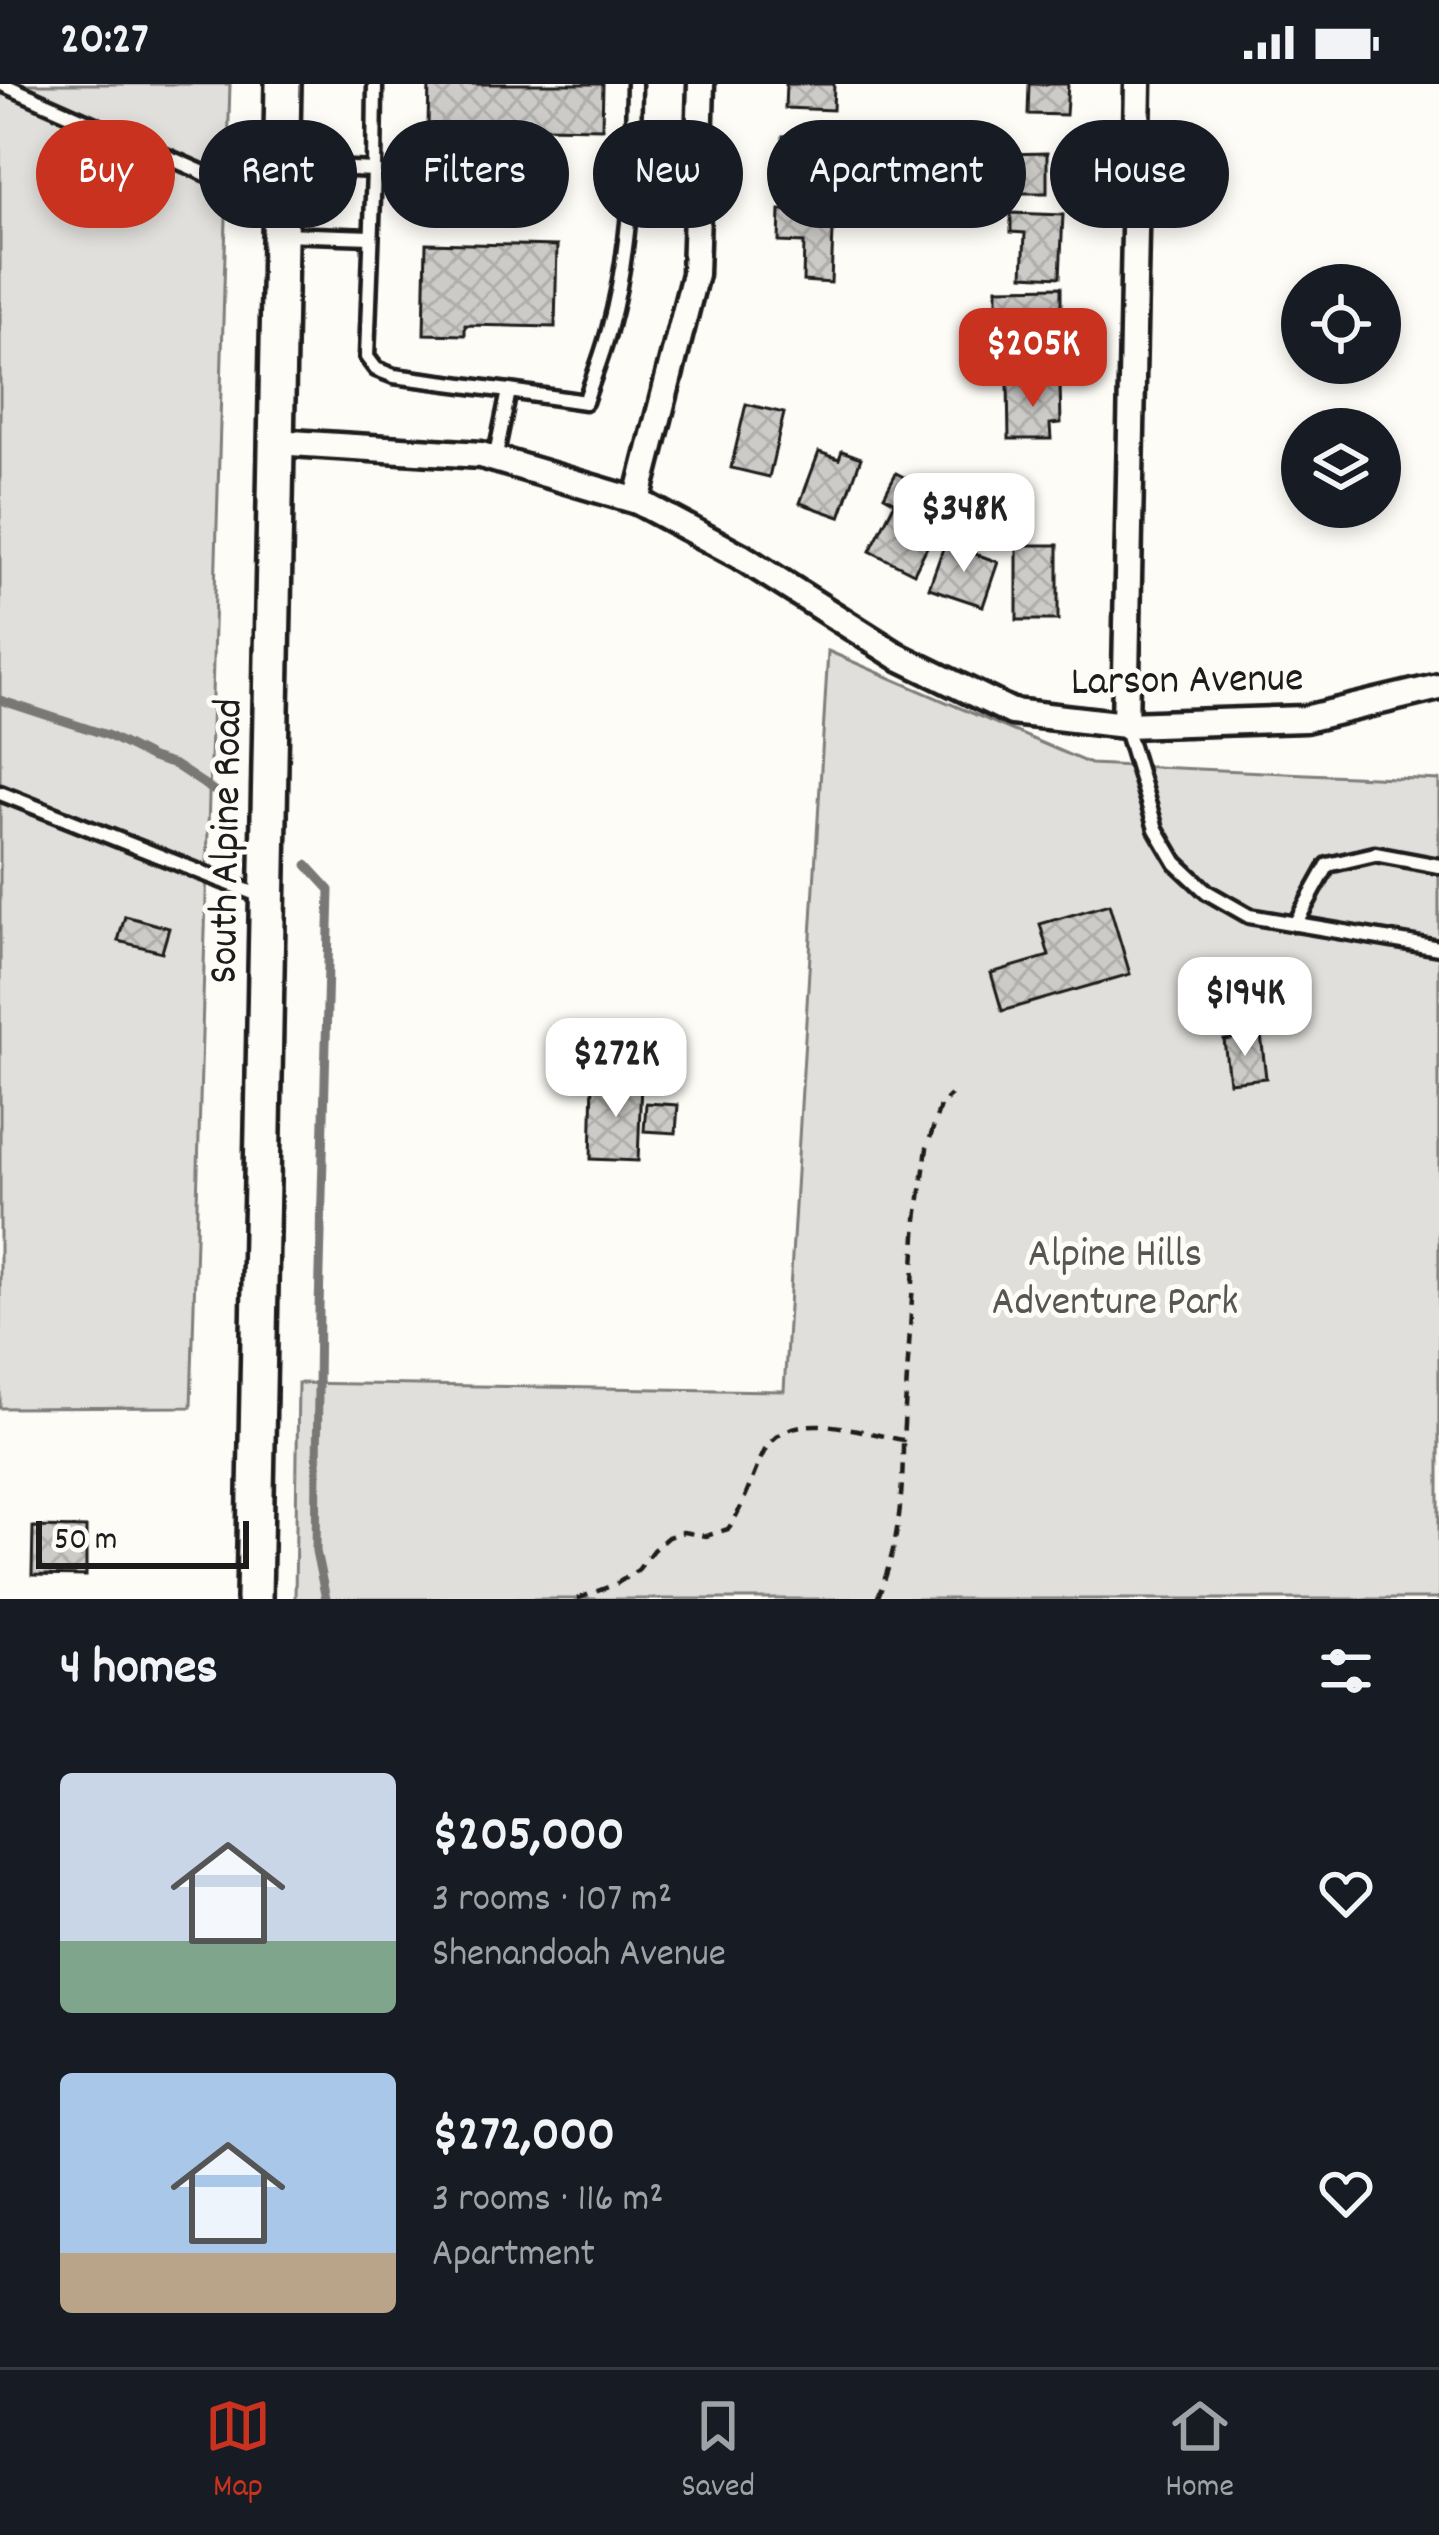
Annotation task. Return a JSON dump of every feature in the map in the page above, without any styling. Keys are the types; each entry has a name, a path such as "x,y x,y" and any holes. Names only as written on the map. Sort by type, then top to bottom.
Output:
{"main road":[{"name":"South Alpine Road","path":"282,120 283,84"},
{"name":"South Alpine Road","path":"254,1599 280,228"}],"street":[{"path":"637,501 695,274 701,84"},
{"path":"1125,725 1138,84"},
{"name":"Larson Avenue","path":"275,442 481,455 637,501 740,556 899,657 1012,712 1125,725 1305,719 1439,687"}],"lane":[{"path":"2,84 199,181"},
{"path":"375,84 367,357 376,369 394,376 585,402 609,330 626,246 634,84"},
{"path":"357,169 374,170"},
{"path":"320,228 371,237"},
{"path":"495,459 509,391"},
{"path":"1125,725 1156,829 1176,862 1208,892 1249,916 1439,948"},
{"path":"0,793 266,898"},
{"path":"1295,924 1328,865 1375,854 1439,866"}],"path":[{"path":"877,1599 895,1546 903,1480 917,1219 927,1148 940,1106 950,1094"},
{"path":"577,1599 638,1570 668,1537 728,1529 777,1433 797,1425 903,1440"}],"green space":[{"path":"0,84 230,84 229,120 199,120 199,228 226,228 191,1407 0,1408"},
{"name":"Alpine Hills Adventure Park","path":"828,651 1090,764 1439,780 1439,1599 295,1599 298,1383 784,1391"}],"building":[{"path":"429,84 603,84 602,120 593,120 593,128 569,127 569,120 428,120"},
{"path":"786,84 834,84 833,110 785,108"},
{"path":"1029,84 1068,84 1066,115 1028,114"},
{"path":"1026,153 1047,153 1047,193 1026,193"},
{"path":"1026,214 1050,214 1050,228 1062,228 1060,277 1023,275 1025,233 1011,232 1011,228 1026,228"},
{"path":"779,228 833,231 831,283 803,281 804,243 779,242"},
{"path":"426,243 557,246 555,327 465,325 465,335 424,334"},
{"path":"1061,287 1061,353 1028,353 1027,331 997,331 997,288"},
{"path":"1008,383 1060,383 1061,423 1050,424 1051,439 1009,439"},
{"path":"746,404 784,413 769,477 731,468"},
{"path":"842,451 861,458 840,517 800,503 819,452 839,459"},
{"path":"896,473 917,484 898,522 931,539 914,573 870,551 895,502 884,496"},
{"path":"945,543 998,562 983,606 929,588"},
{"path":"1017,545 1058,545 1058,620 1017,620"},
{"path":"1109,904 1130,974 1002,1011 991,973 1049,956 1040,924"},
{"path":"125,916 169,928 162,952 118,941"},
{"path":"1261,1035 1266,1078 1229,1082 1224,1040"},
{"path":"593,1080 641,1082 638,1161 591,1159"},
{"path":"646,1103 678,1105 676,1133 644,1131"},
{"path":"33,1527 86,1528 86,1576 32,1575"}],"waterway":[{"path":"0,700 107,735 175,765 228,800"},
{"path":"307,865 330,890 316,1551 326,1599"}]}
